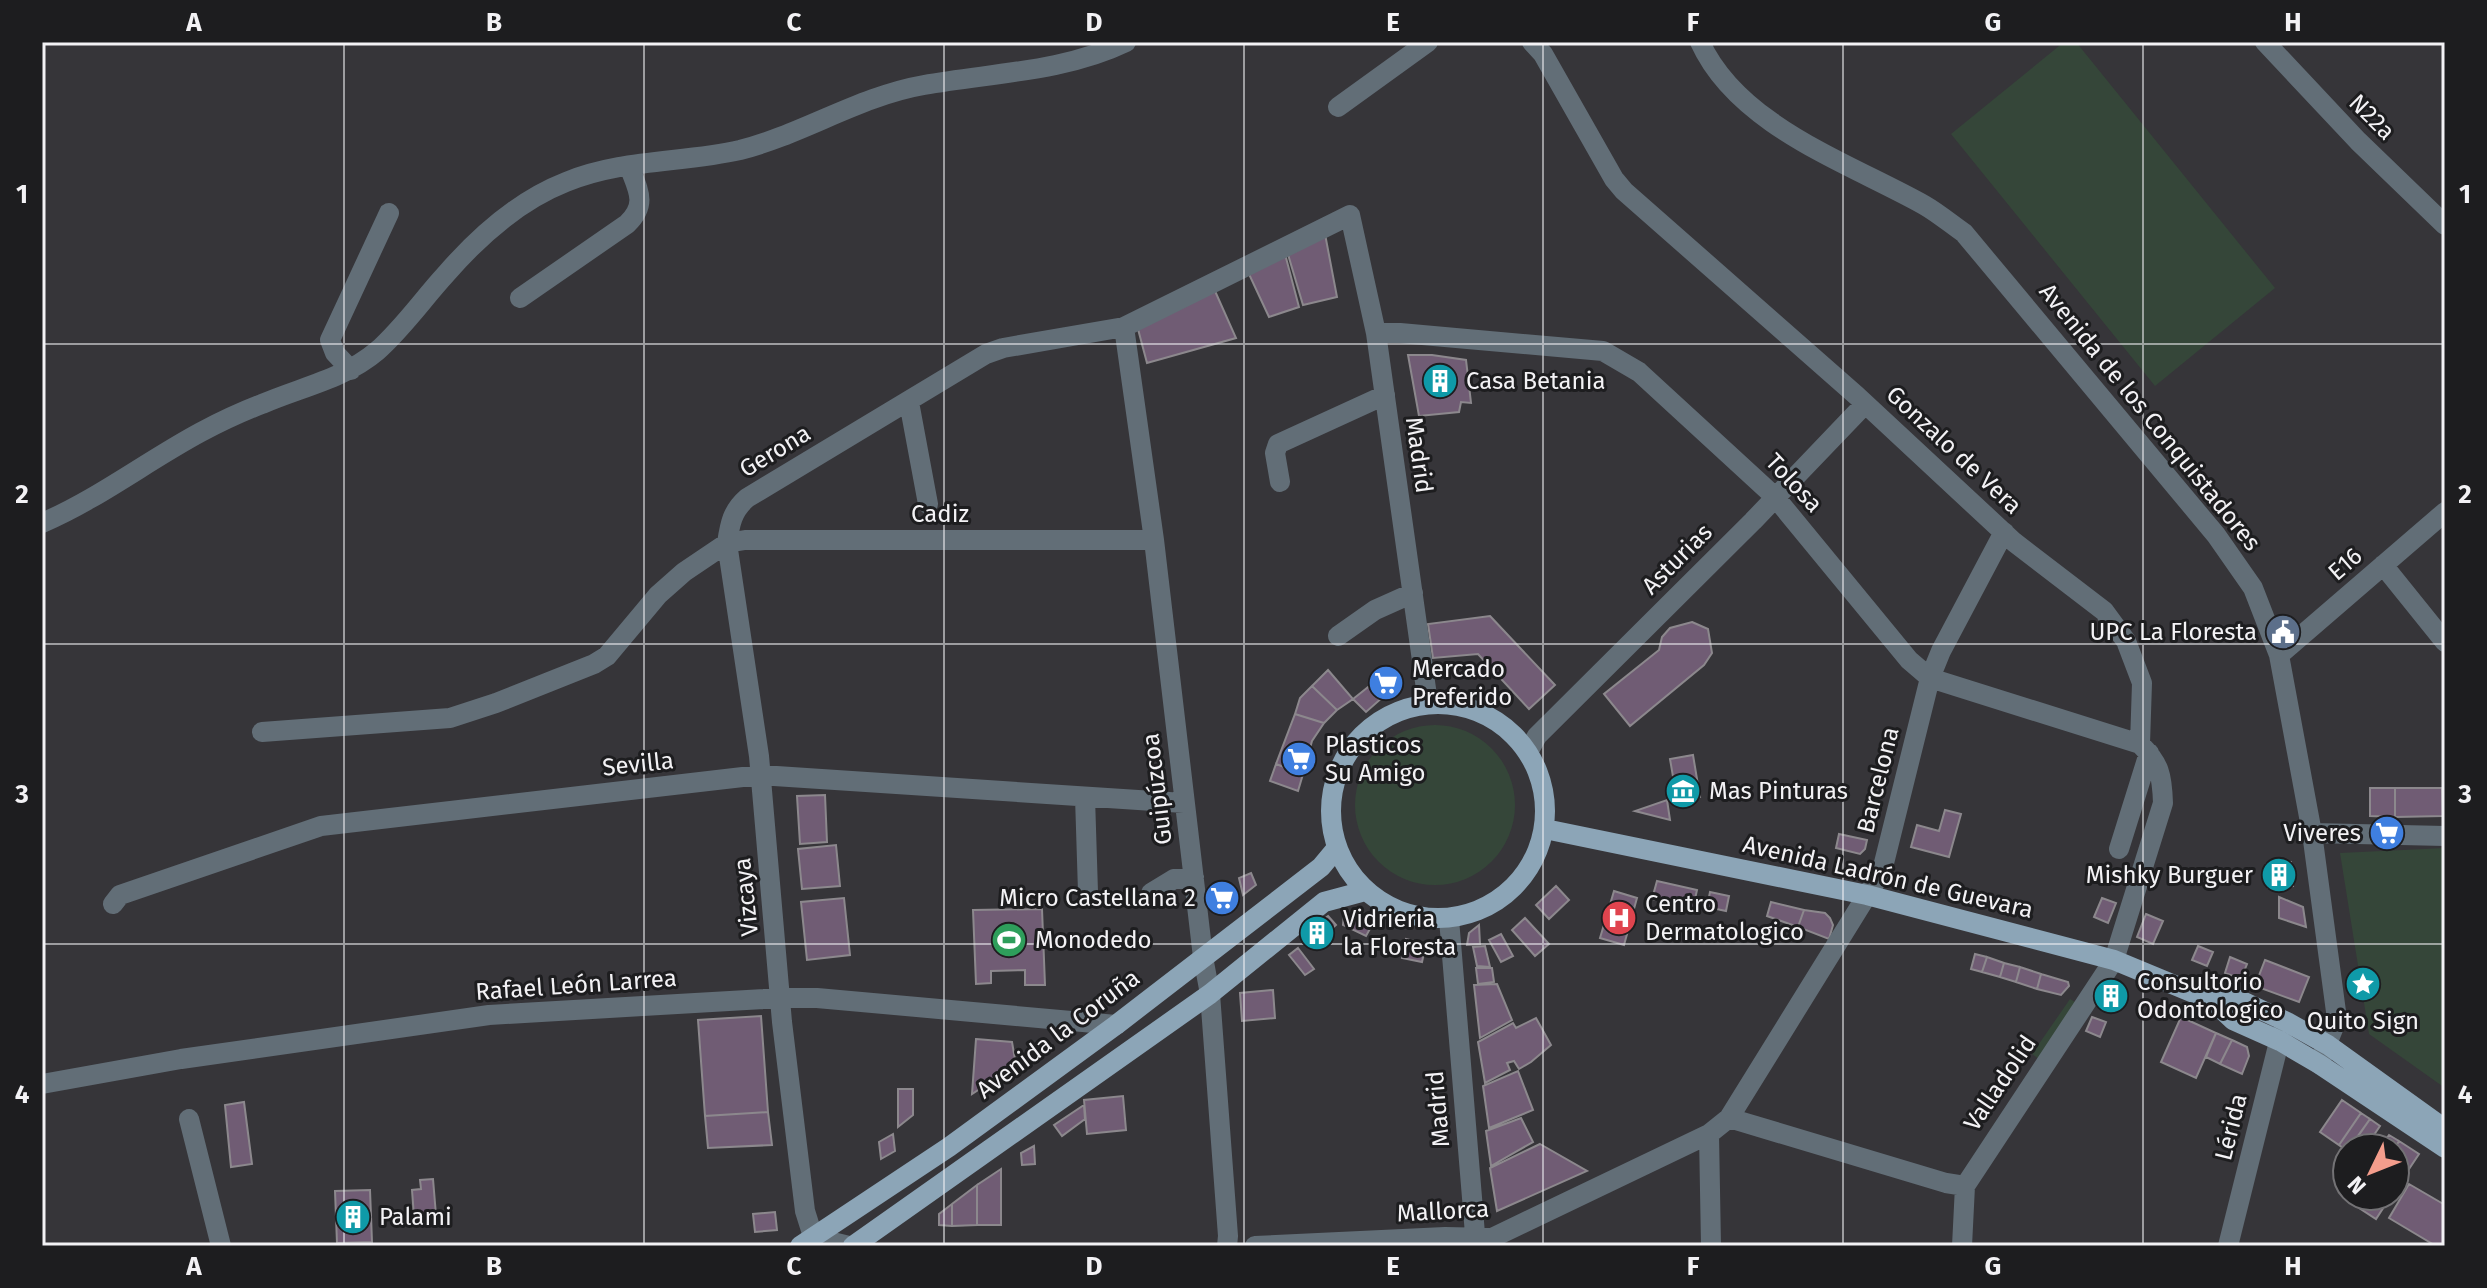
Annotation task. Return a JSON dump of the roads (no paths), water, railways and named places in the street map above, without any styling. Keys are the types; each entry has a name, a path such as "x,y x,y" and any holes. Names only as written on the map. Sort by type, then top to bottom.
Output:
{"main road":[{"path":"1428,703 1467,707 1502,724 1528,752 1540,778 1546,805 1545,829 1532,865 1511,892 1482,910 1449,919 1404,914 1365,891 1346,869 1331,830 1330,798 1337,769 1352,744 1373,724 1399,710 1428,703"},
{"name":"Avenida Ladrón de Guevara","path":"1545,829 1867,895 2114,960 2213,1001 2233,1020 2283,1031 2442,1125"},
{"name":"Avenida la Coruña","path":"809,1243 949,1147 1116,1025 1321,867 1336,849"},
{"path":"851,1246 1210,994 1324,902 1365,891"},
{"name":"Avenida Ladrón de Guevara","path":"2324,1055 2396,1116 2445,1148"},
{"path":"2396,1116 2442,1125"}],"street":[{"path":"42,523 68,512 200,433 262,403 351,370 377,351 472,246 538,196 567,181 629,166 738,150 883,96 920,86 1071,62 1126,42"},
{"path":"1338,107 1428,42"},
{"name":"Gonzalo de Vera","path":"1532,42 1549,64 1614,179 1624,191 1865,404 2004,532 2104,611 2126,641 2142,683 2145,749 2156,759 2163,803 2114,960"},
{"name":"Avenida de los Conquistadores","path":"1700,42 1705,54 1728,83 1755,109 1802,143 1926,206 1964,233 1988,258 2216,535 2253,588 2279,655 2312,833 2337,1019 2324,1055"},
{"name":"N22a","path":"2265,42 2328,110 2445,225"},
{"path":"520,298 627,224 638,213 640,201 629,166"},
{"path":"351,370 335,353 330,340 389,213"},
{"name":"Gerona","path":"727,543 731,518 747,498 909,402 970,361 1003,348 1124,327 1350,215"},
{"name":"Madrid","path":"1350,215 1376,333 1428,703"},
{"name":"Guipúzcoa","path":"1124,327 1154,540 1184,803 1210,994 1227,1246"},
{"name":"Tolosa","path":"1376,333 1603,351 1639,372 1775,497 1909,660 1930,678 2145,749"},
{"path":"1280,482 1275,453 1278,444 1385,395"},
{"path":"909,402 928,504"},
{"name":"Asturias","path":"1528,752 1537,736 1865,404"},
{"name":"E16","path":"2279,655 2445,512"},
{"name":"Barcelona","path":"1709,1134 1729,1118 1882,871 1930,678 2004,532"},
{"name":"Cadiz","path":"727,543 745,540 1154,540"},
{"path":"262,732 450,718 594,664 618,644 658,595 727,543"},
{"name":"Vizcaya","path":"727,543 760,775 780,998 809,1243"},
{"path":"2383,565 2445,642"},
{"path":"1338,636 1375,610 1413,593"},
{"path":"2119,849 2145,749"},
{"name":"Sevilla","path":"113,904 120,895 321,826 760,775 1184,803"},
{"path":"1085,797 1088,892"},
{"path":"2312,833 2445,836"},
{"path":"1151,893 1174,879 1194,877"},
{"name":"Madrid","path":"1449,919 1476,1242"},
{"name":"Valladolid","path":"1965,1186 2114,960"},
{"name":"Rafael León Larrea","path":"42,1084 175,1060 489,1015 780,998 817,998 1116,1025"},
{"name":"Lérida","path":"2228,1246 2283,1031"},
{"path":"1729,1118 1965,1186 1962,1246"},
{"path":"189,1119 221,1246"},
{"path":"1709,1134 1711,1246"},
{"name":"Mallorca","path":"1255,1246 1445,1237 1476,1242 1492,1238 1709,1134"},
{"path":"809,1243 851,1246"}],"place":[{"name":"Casa Betania","path":"1440,381"},
{"name":"UPC La Floresta","path":"2283,632"},
{"name":"Mercado Preferido","path":"1386,683"},
{"name":"Plasticos Su Amigo","path":"1299,759"},
{"name":"Mas Pinturas","path":"1683,791"},
{"name":"Viveres","path":"2387,833"},
{"name":"Mishky Burguer","path":"2279,875"},
{"name":"Micro Castellana 2","path":"1222,898"},
{"name":"Centro Dermatologico","path":"1619,918"},
{"name":"Vidrieria la Floresta","path":"1317,933"},
{"name":"Monodedo","path":"1009,940"},
{"name":"Quito Sign","path":"2363,984"},
{"name":"Consultorio Odontologico","path":"2111,996"},
{"name":"Palami","path":"353,1217"}]}
